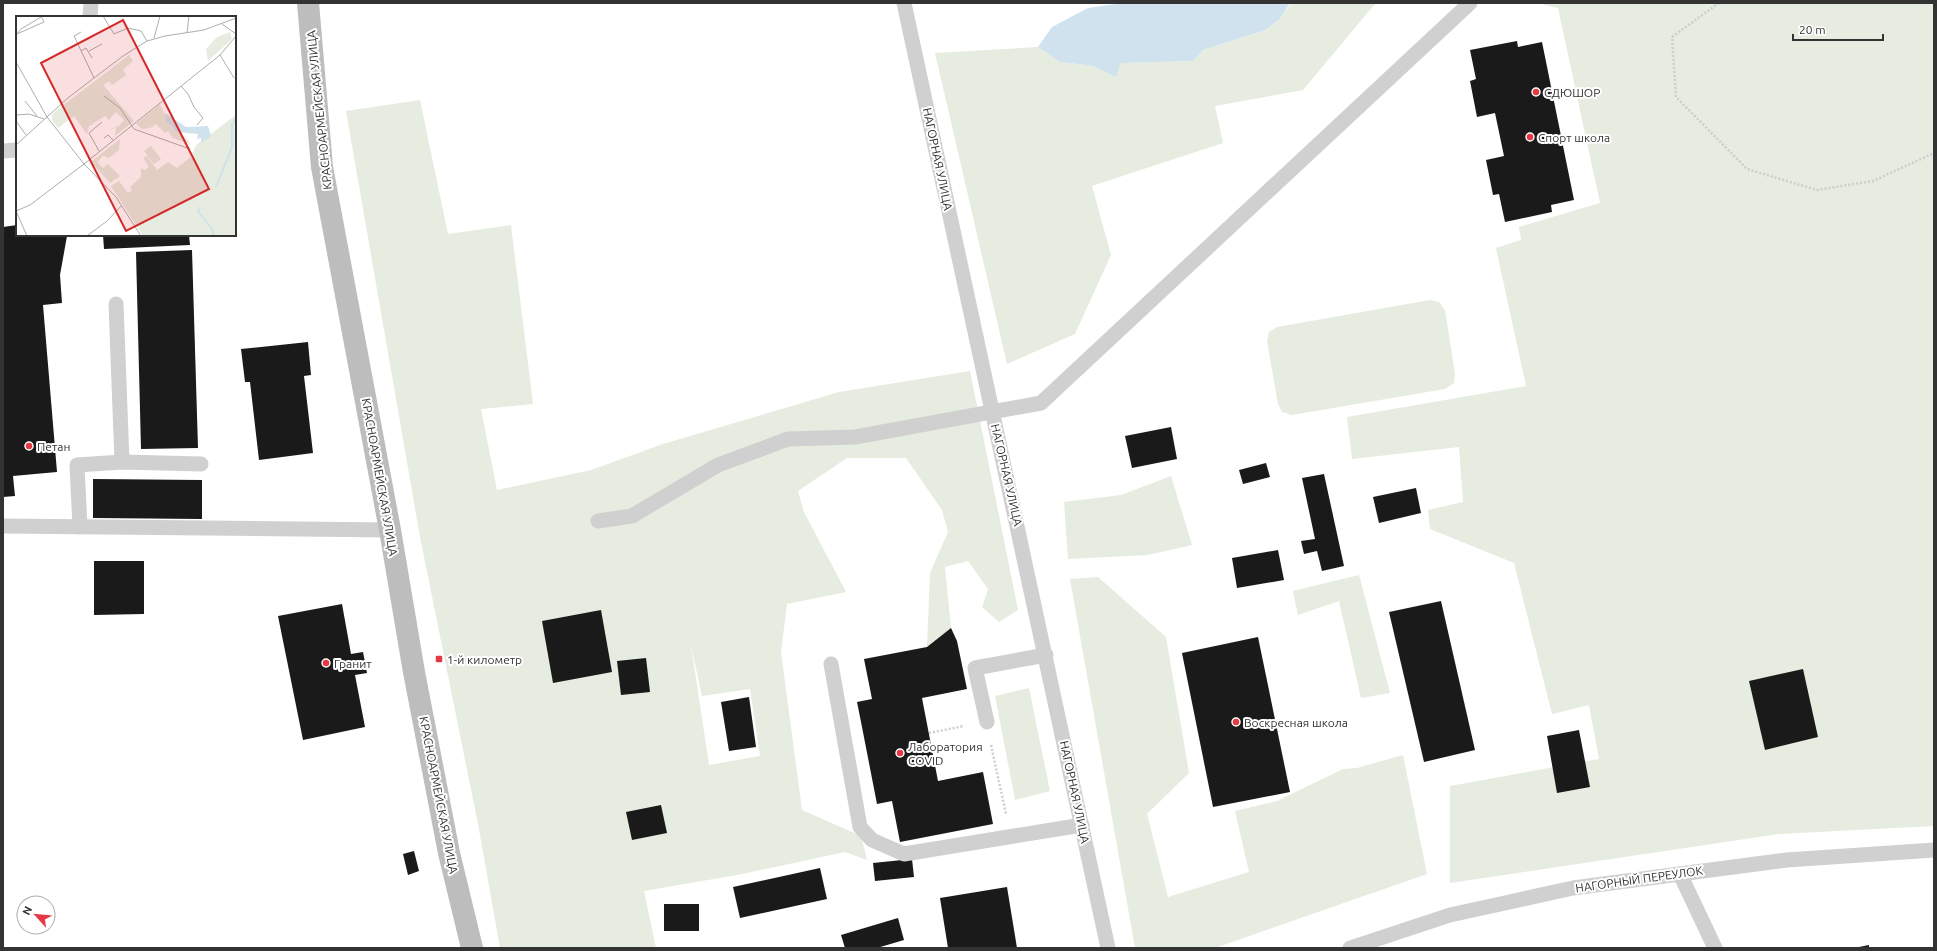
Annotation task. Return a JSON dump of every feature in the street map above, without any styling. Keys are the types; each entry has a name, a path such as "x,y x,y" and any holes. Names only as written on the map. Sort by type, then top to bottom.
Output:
{"street":[{"name":"КРАСНОАРМЕЙСКАЯ УЛИЦА","path":"308,3 322,167 390,530 414,672 449,853 472,948"}],"lane":[{"path":"90,3 90,16"},
{"name":"НАГОРНАЯ УЛИЦА","path":"904,3 1046,655 1108,948"},
{"path":"598,521 632,516 718,465 788,439 855,437 1041,403 1470,3"},
{"path":"3,151 16,150"},
{"path":"116,304 122,462"},
{"path":"80,527 77,465 122,462 201,464"},
{"path":"3,526 390,530"},
{"path":"987,722 975,668 1046,655"},
{"path":"831,664 860,827 872,840 904,854 1082,825"},
{"name":"НАГОРНЫЙ ПЕРЕУЛОК","path":"1350,948 1450,915 1573,888 1787,860 1934,850"},
{"path":"1680,874 1715,948"}],"path":[{"path":"1719,3 1672,37 1676,97 1747,169 1817,190 1873,181 1934,153"},
{"path":"929,733 987,722 1010,836"}],"shaded area":[{"path":"1291,3 1378,3 1374,5 1303,90 1215,106 1223,143 1092,186 1111,255 1075,334 1007,364 935,53 1038,47 1060,62 1094,66 1116,76 1121,63 1193,61 1203,50 1265,30 1280,19"},
{"path":"1537,3 1934,3 1934,826 1779,834 1450,883 1450,786 1599,759 1589,705 1552,714 1514,563 1430,529 1428,510 1463,502 1459,447 1352,459 1347,417 1526,386 1496,248 1521,240 1519,227 1600,203 1558,8"},
{"path":"420,100 448,234 511,225 533,404 481,409 497,490 591,470 663,444 839,392 970,371 1018,610 999,622 982,607 988,589 968,561 945,567 951,628 927,647 930,573 948,532 942,510 906,458 847,458 798,491 804,512 846,592 787,604 781,652 802,810 861,836 867,860 845,852 737,875 644,891 656,948 500,948 478,824 420,537 346,111","holes":["691,645 702,696 750,689 760,756 709,765"]},
{"path":"1430,300 1439,302 1445,310 1455,374 1454,383 1445,389 1292,415 1282,412 1278,404 1267,341 1269,332 1277,327"},
{"path":"1171,476 1192,545 1148,555 1068,559 1064,502 1121,495"},
{"path":"1359,575 1390,693 1361,698 1339,601 1298,615 1293,591"},
{"path":"1098,577 1166,637 1189,773 1147,814 1168,897 1249,872 1235,811 1277,801 1343,769 1357,768 1403,755 1427,874 1215,948 1135,948 1070,579"},
{"path":"1029,688 1050,791 1015,800 995,696"}],"water":[{"path":"1123,3 1290,3 1280,19 1265,30 1203,50 1193,61 1121,63 1116,77 1094,66 1060,62 1038,47 1052,27 1088,8"}],"building":[{"name":"Спорт школа","path":"1517,41 1518,47 1542,42 1574,200 1551,205 1552,212 1505,222 1499,194 1493,195 1486,160 1504,156 1495,113 1477,117 1470,81 1476,79 1470,50"},
{"path":"16,225 16,236 67,236 60,275 62,303 43,305 57,472 13,476 15,496 3,497 3,227"},
{"path":"103,236 189,236 190,245 104,249"},
{"path":"192,250 198,448 141,449 136,252"},
{"path":"308,342 311,375 304,376 313,453 259,460 250,382 245,382 241,349"},
{"path":"1171,427 1177,459 1132,468 1125,436"},
{"path":"1266,463 1270,477 1243,484 1239,470"},
{"path":"1324,474 1344,566 1322,571 1317,551 1304,554 1301,541 1315,539 1302,478"},
{"path":"93,479 202,480 202,519 93,518"},
{"path":"1416,488 1421,513 1379,523 1373,497"},
{"path":"1278,550 1284,580 1237,588 1232,558"},
{"path":"94,561 144,561 144,614 94,615"},
{"path":"1441,601 1475,750 1424,762 1389,612"},
{"name":"Гранит","path":"342,604 351,654 363,652 367,673 355,675 365,727 303,740 278,616"},
{"path":"601,610 612,672 553,683 542,621"},
{"name":"Лаборатория COVID","path":"951,628 957,641 967,689 922,698 938,781 983,772 993,824 900,842 892,801 877,804 857,702 872,699 864,659 927,647"},
{"name":"Воскресная школа","path":"1258,637 1290,792 1213,807 1182,653"},
{"path":"646,658 650,692 621,695 617,661"},
{"path":"1803,669 1818,737 1765,750 1749,681"},
{"path":"749,697 756,747 729,751 721,702"},
{"path":"1579,730 1590,787 1557,793 1547,736"},
{"path":"661,805 667,833 632,840 626,812"},
{"path":"414,851 419,871 408,875 403,854"},
{"path":"912,859 914,877 875,881 873,863"},
{"path":"820,868 827,899 740,918 733,887"},
{"path":"1007,887 1017,948 948,948 940,898"},
{"path":"664,904 699,904 699,931 664,931"},
{"path":"898,918 904,940 877,948 845,948 841,935"},
{"path":"1869,945 1869,948 1859,948 1859,947"}],"place":[{"name":"СДЮШОР","path":"1536,92"},
{"name":"Спорт школа","path":"1530,137"},
{"name":"Петан","path":"29,446"},
{"name":"1-й километр","path":"439,659"},
{"name":"Гранит","path":"326,663"},
{"name":"Воскресная школа","path":"1236,722"},
{"name":"Лаборатория COVID","path":"900,753"}]}
